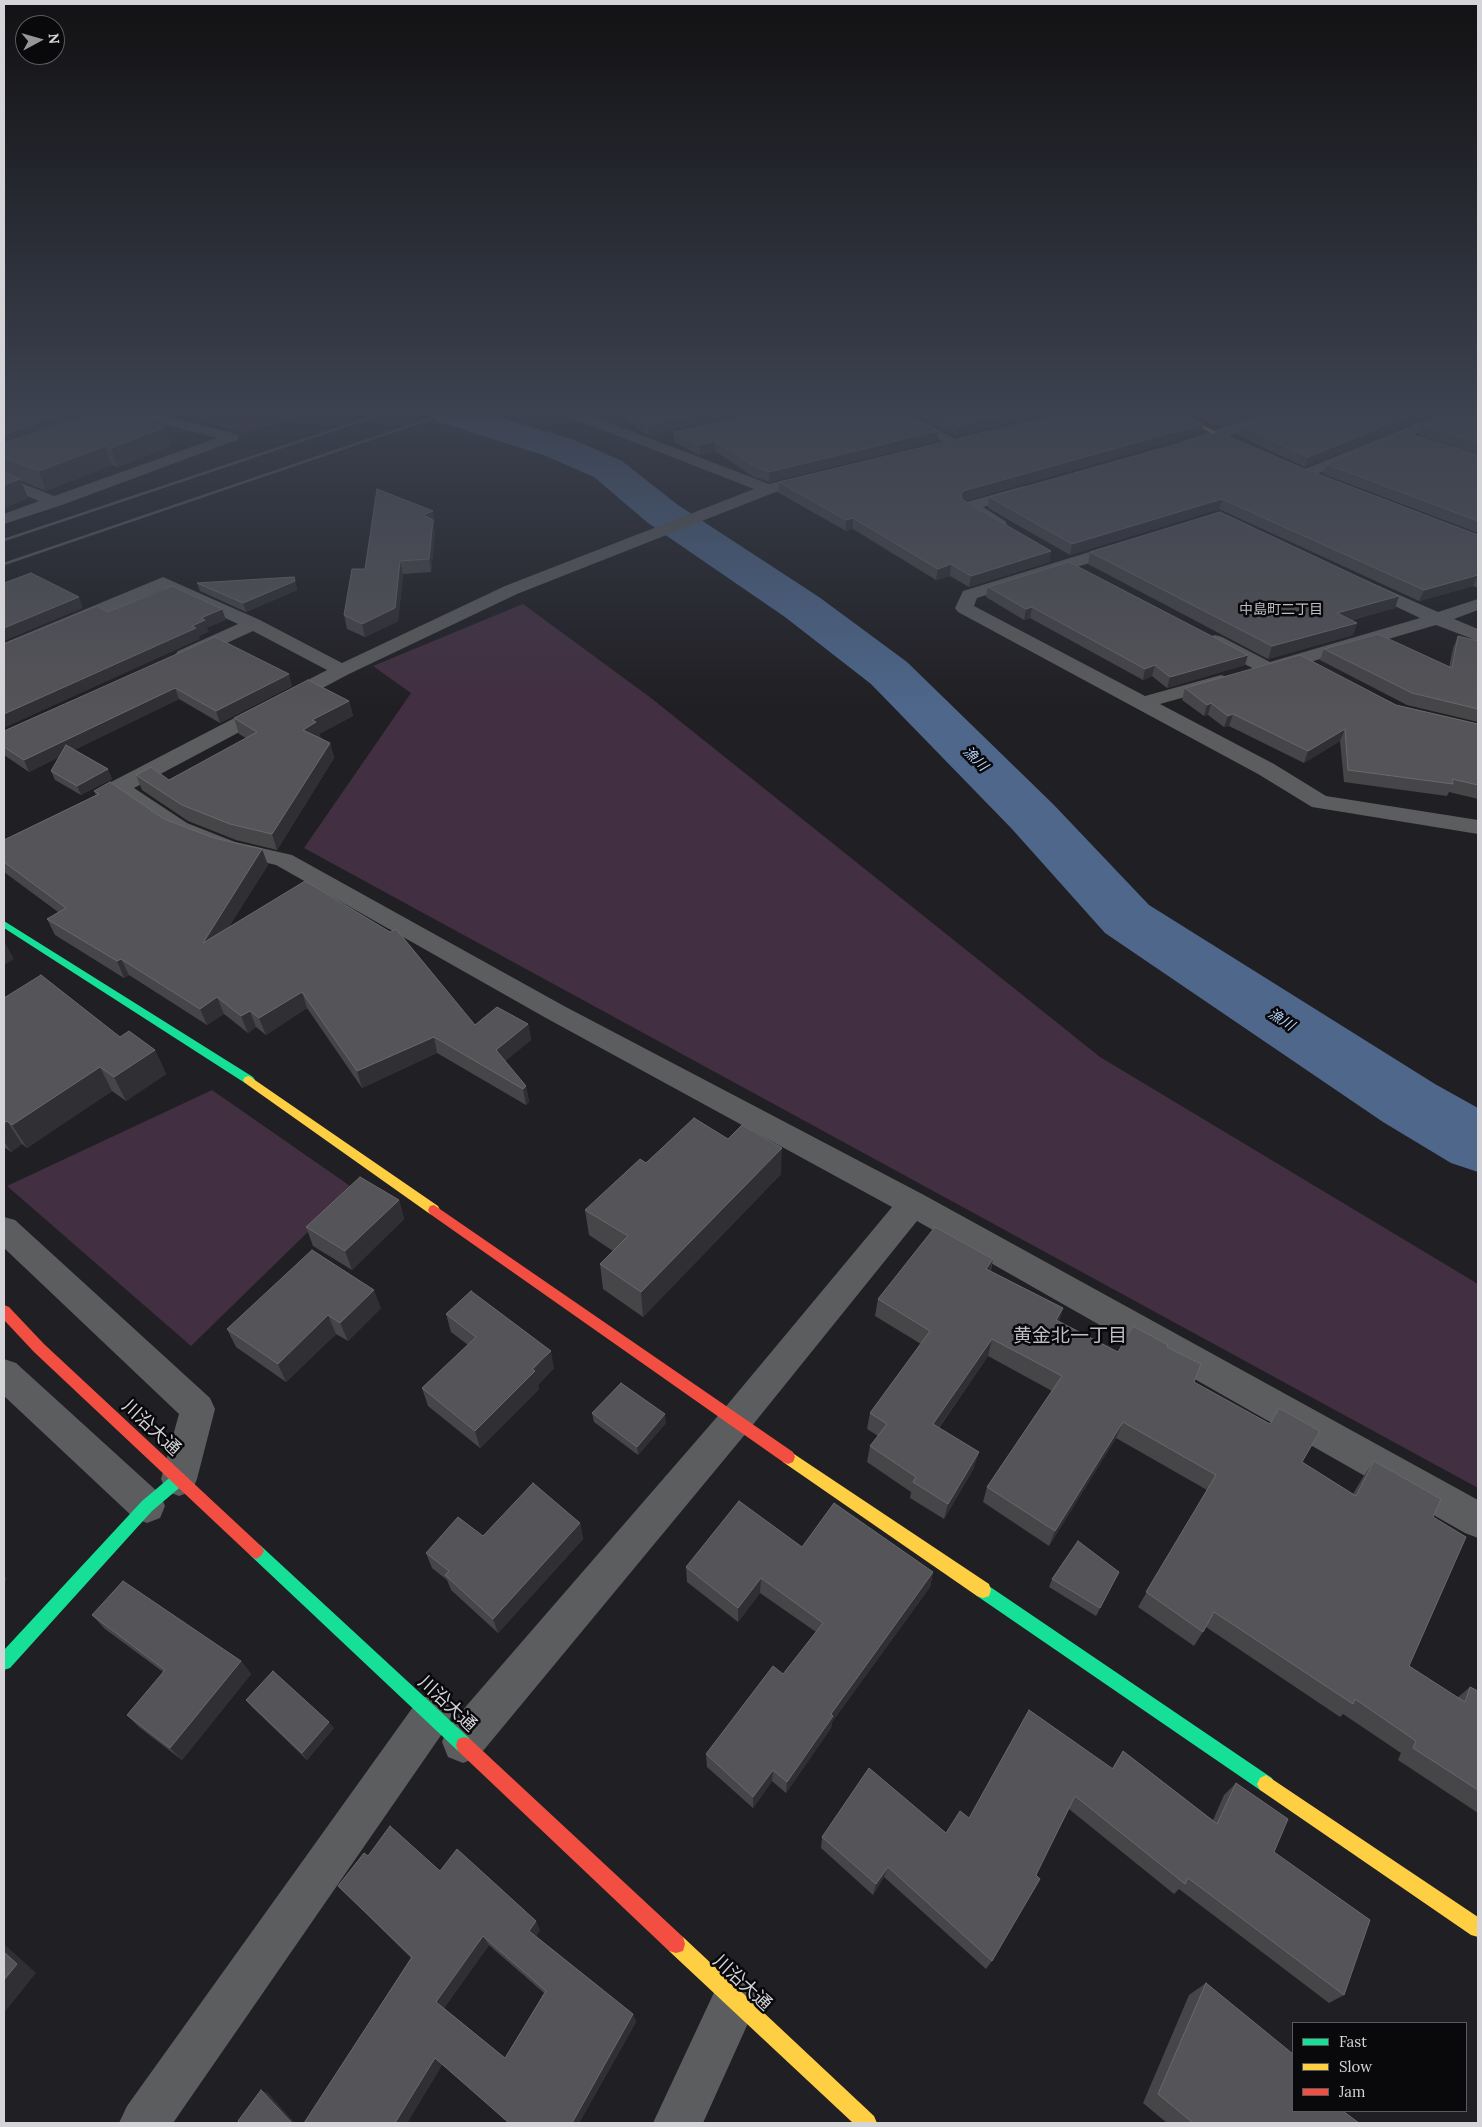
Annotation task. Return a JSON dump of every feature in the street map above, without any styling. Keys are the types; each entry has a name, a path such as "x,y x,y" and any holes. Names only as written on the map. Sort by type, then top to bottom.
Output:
{"street":[{"path":"4,519 25,512"},
{"path":"711,512 511,590 342,670 110,792 179,828 228,847 284,860 556,1012 913,1204 1478,1520"},
{"path":"980,512 1011,530"},
{"path":"1144,540 968,595 964,608 1266,769 1320,802 1478,827"},
{"path":"1052,554 1086,573"},
{"path":"1350,578 1437,619 1478,635"},
{"path":"4,650 163,582 253,624 342,670"},
{"path":"1142,703 1437,619 1478,604"},
{"path":"164,665 253,624"},
{"path":"1198,632 1267,668"},
{"path":"1298,659 1324,672"},
{"path":"4,924 233,1069 735,1421 1478,1928"},
{"path":"144,2123 448,1728 735,1421 913,1204"},
{"path":"4,1228 198,1408 179,1478 148,1506 4,1662"},
{"name":"川沿大通","path":"4,1311 39,1348 448,1728 735,2001 868,2123"},
{"path":"4,1374 148,1506"},
{"path":"678,2123 735,2001"}],"shaded area":[{"path":"523,604 651,698 1100,1057 1478,1284 1478,1488 304,848 411,693 373,666"},
{"path":"212,1090 353,1188 191,1346 7,1186"}],"building":[{"path":"374,512 430,512 423,515 433,520 429,559 400,561 395,608 362,624 344,615 352,569 365,569"},
{"path":"832,512 984,512 1051,551 971,576 951,564 938,569 853,518 846,520"},
{"path":"1016,512 1178,512 1072,544"},
{"path":"1221,512 1399,596 1337,613 1357,623 1272,646 1090,552"},
{"path":"1251,512 1418,512 1478,535 1478,575 1424,590"},
{"path":"1455,512 1478,512 1478,521"},
{"path":"1069,562 1248,655 1170,677 1155,665 1145,669 1032,607 1026,609 988,587"},
{"path":"31,573 79,597 4,628 4,583"},
{"path":"294,577 295,581 243,603 197,583"},
{"path":"172,586 222,609 201,618 205,620 192,626 196,628 4,714 4,644 97,606 108,612"},
{"path":"1378,634 1452,668 1458,636 1478,641 1478,709 1412,693 1324,649"},
{"path":"215,637 289,674 216,711 175,688 24,760 4,747 4,731"},
{"path":"1300,655 1396,705 1478,724 1478,785 1452,779 1453,784 1348,770 1345,729 1308,751 1233,714 1228,716 1211,703 1207,705 1185,688"},
{"path":"308,680 349,701 312,720 316,722 303,730 330,743 272,834 230,824 182,805 136,775 151,767 169,780 257,732 234,718"},
{"path":"66,745 108,769 77,786 51,771"},
{"path":"110,782 164,819 214,838 262,849 203,943 305,881 390,932 396,929 475,1025 497,1007 528,1024 496,1050 526,1086 523,1089 434,1037 357,1071 302,992 259,1018 250,1011 241,1016 217,997 200,1009 121,959 117,961 47,919 66,908 4,862 4,840 99,794 94,791"},
{"path":"41,975 120,1037 129,1031 155,1050 114,1077 100,1067 12,1125 7,1121 4,1123 4,998"},
{"path":"694,1118 728,1139 742,1125 782,1148 641,1292 600,1264 628,1236 585,1210 640,1159 646,1163"},
{"path":"360,1177 399,1200 345,1251 306,1227"},
{"path":"935,1227 993,1259 986,1269 1063,1308 1056,1320 1118,1352 1133,1326 1168,1345 1167,1347 1201,1364 1194,1382 1270,1424 1279,1408 1320,1431 1302,1462 1356,1496 1374,1461 1441,1499 1433,1517 1466,1537 1409,1666 1465,1702 1470,1687 1478,1691 1478,1790 1413,1748 1416,1741 1355,1699 1353,1704 1214,1612 1203,1632 1146,1592 1216,1475 1123,1422 1055,1531 987,1487 1062,1376 992,1339 933,1424 979,1452 948,1504 913,1482 916,1477 870,1446 887,1424 870,1413 930,1331 878,1299"},
{"path":"312,1250 374,1290 340,1323 328,1315 278,1364 227,1329"},
{"path":"471,1291 551,1351 532,1369 535,1371 475,1431 422,1388 476,1337 446,1314"},
{"path":"621,1383 665,1414 637,1447 592,1413"},
{"path":"533,1483 580,1523 493,1619 445,1575 449,1571 426,1553 458,1517 483,1536"},
{"path":"739,1501 802,1547 834,1503 933,1572 831,1714 833,1716 787,1782 773,1770 753,1797 706,1754 773,1666 783,1674 823,1623 761,1578 738,1608 686,1567"},
{"path":"1078,1541 1119,1572 1100,1608 1052,1579"},
{"path":"123,1581 241,1661 170,1748 127,1715 165,1670 92,1615"},
{"path":"273,1671 329,1722 302,1753 246,1700"},
{"path":"1029,1710 1113,1769 1123,1751 1217,1824 1236,1783 1288,1819 1274,1852 1370,1920 1344,1995 1188,1878 1185,1884 1075,1796 1036,1875 1040,1879 992,1961 888,1867 876,1884 822,1837 869,1768 946,1833 960,1811 969,1818"},
{"path":"390,1826 440,1871 457,1849 536,1921 529,1931 633,2014 572,2123 509,2123 435,2058 395,2123 304,2123 412,1957 338,1886 364,1853 368,1856","holes":["483,1936 546,1991 505,2058 436,2002"]},
{"path":"4,1952 17,1964 4,1980"},
{"path":"1206,1983 1292,2053 1292,2112 1344,2112 1359,2123 1193,2123 1158,2094"},
{"path":"261,2090 292,2123 240,2123 238,2121"}],"waterway":[{"name":"漁川","path":"661,512 802,607 889,673 1033,817 1127,919 1409,1103 1478,1143"}],"railway":[{"path":"4,540 87,512"},
{"path":"4,564 156,512"}],"traffic: fast":[{"path":"4,924 249,1080"},
{"path":"4,1662 147,1506 179,1479"},
{"path":"256,1551 464,1745"},
{"path":"983,1590 1266,1784"}],"traffic: slow":[{"path":"249,1080 434,1210"},
{"path":"788,1457 983,1590"},
{"path":"1266,1784 1478,1928"},
{"path":"676,1944 867,2123"}],"traffic: jam":[{"path":"434,1210 788,1457"},
{"path":"4,1311 39,1348 256,1551"},
{"path":"464,1745 676,1944"}],"district":[{"name":"中島町二丁目","path":"1281,610"},
{"name":"黄金北一丁目","path":"1070,1337"}]}
